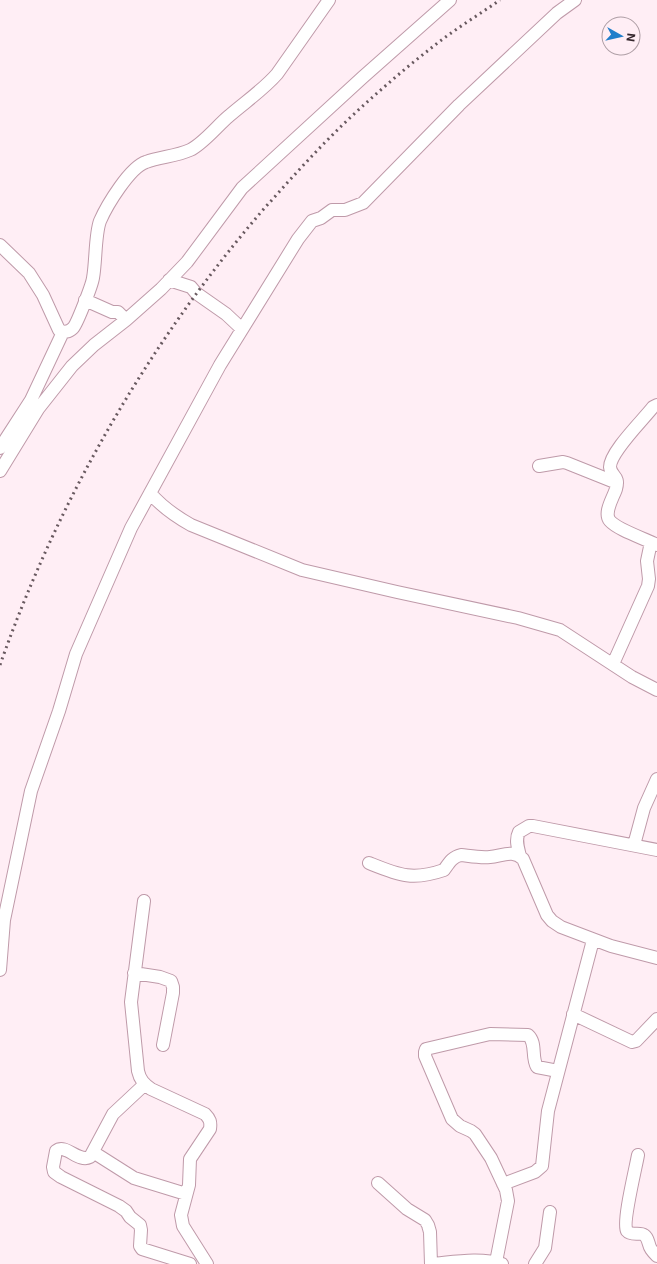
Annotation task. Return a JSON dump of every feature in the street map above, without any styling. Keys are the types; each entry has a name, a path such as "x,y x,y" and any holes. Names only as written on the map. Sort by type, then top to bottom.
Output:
{"street":[{"path":"63,332 73,328 86,300 93,279 100,222 127,176 134,169 146,162 190,150 197,145 228,116 273,78 329,0"},
{"path":"0,471 38,410 72,366 94,345 126,320 161,289 168,280 187,262 242,188 363,77 450,0"},
{"path":"0,970 4,920 30,791 59,711 76,654 132,528 220,365 298,239 312,221 321,218 332,210 345,210 363,203 459,105 558,13 575,0"},
{"path":"0,245 29,273 43,295 59,330 63,332"},
{"path":"168,280 191,287 196,293 226,314 242,329"},
{"path":"86,300 112,312 118,312 126,320"},
{"path":"0,448 40,384 63,332"},
{"path":"613,664 648,586 648,561 654,544 610,522 608,511 617,483 617,477 610,466 614,452 657,405"},
{"path":"539,466 563,462 617,483"},
{"path":"150,494 158,503 175,516 191,525 302,570 376,588 518,618 560,630 657,690"},
{"path":"634,845 644,808 657,779"},
{"path":"520,856 517,843 518,832 534,826 657,850"},
{"path":"369,863 398,874 417,876 444,870 451,860 461,855 489,857 515,853 523,859 546,915 552,921 561,927 616,948 657,958"},
{"path":"144,901 131,1002 138,1071 140,1079 144,1085 205,1114 211,1124 210,1129 190,1159 189,1185 181,1215 183,1226 207,1264"},
{"path":"503,1184 535,1172 542,1166 548,1111 594,940"},
{"path":"134,972 166,978 171,981 173,993 163,1045"},
{"path":"573,1014 632,1042 636,1041 657,1019"},
{"path":"378,1183 408,1209 425,1220 430,1232 431,1264 476,1261 499,1263 508,1196 491,1158 476,1134 460,1126 452,1119 425,1056 425,1052 426,1049 490,1034 528,1035 533,1042 534,1063 537,1067 558,1071"},
{"path":"144,1085 114,1114 90,1157 81,1158 62,1149 58,1149 56,1151 54,1172 123,1208 130,1217 140,1225 140,1246 142,1249 190,1264"},
{"path":"93,1152 134,1178 186,1194"},
{"path":"638,1155 628,1205 626,1227 631,1233 646,1237 650,1248 657,1256"},
{"path":"535,1264 544,1248 550,1212"}],"railway":[{"path":"0,665 23,604 49,543 78,484 110,426 144,370 181,315 220,262 287,183 351,117 438,42 500,0"}]}
